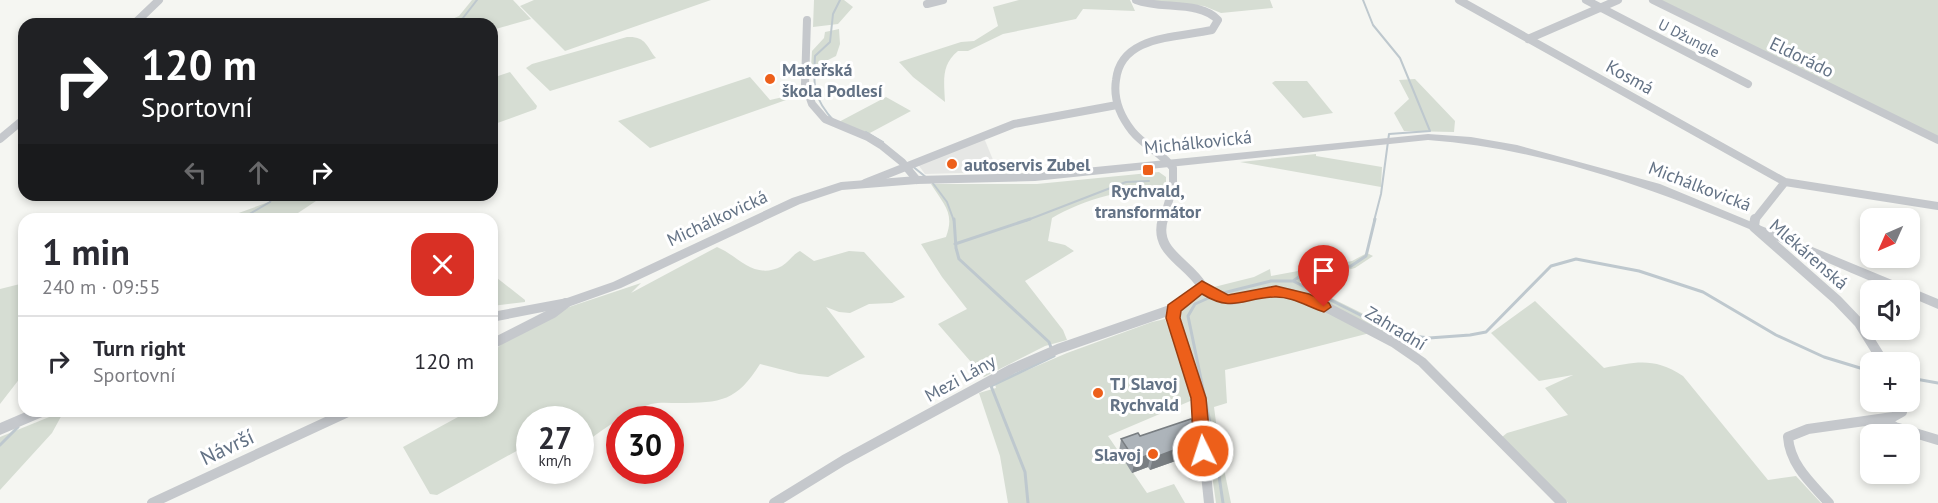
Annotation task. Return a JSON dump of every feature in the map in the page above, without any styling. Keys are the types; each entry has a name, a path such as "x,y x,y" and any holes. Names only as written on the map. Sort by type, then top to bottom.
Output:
{"street":[{"path":"140,18 159,0"},
{"path":"927,4 943,0"},
{"path":"1136,0 1155,6 1186,6 1207,10 1216,14 1218,20 1212,30 1146,43 1124,54 1119,60 1115,78 1117,105 1135,135 1170,164"},
{"name":"Kosmá","path":"1459,0 1785,182 1938,206"},
{"name":"U Džungle","path":"1586,0 1748,84"},
{"path":"1528,39 1618,0"},
{"name":"Eldorádo","path":"1653,0 1938,140"},
{"path":"807,20 810,27 805,42 806,91 813,105 823,118 834,126 867,136 890,151 917,180"},
{"path":"865,183 1014,124 1117,105"},
{"path":"0,139 18,124"},
{"name":"Michálkovická","path":"498,316 568,302 617,285 806,197 830,189 865,183 1035,177 1428,137 1471,140 1517,148 1629,178 1656,187 1880,280"},
{"name":"Zahradní","path":"1170,164 1173,168 1173,187 1161,226 1161,236 1167,251 1205,288 1218,297 1234,300 1264,292 1289,293 1304,297 1384,336 1409,351 1562,503"},
{"path":"1754,227 1753,222 1756,217 1785,182"},
{"name":"Mlékárenská","path":"1754,227 1837,300 1858,323 1877,352"},
{"name":"Mezi Lány","path":"774,503 844,460 1012,369 1058,349 1173,309 1205,288"},
{"name":"Michálkovická","path":"1920,297 1938,304"},
{"path":"498,341 553,313 568,302"},
{"path":"1173,309 1173,318 1198,398 1209,503"},
{"path":"1829,503 1799,469 1788,438 1792,434 1812,429 1882,420 1902,412"},
{"path":"0,429 28,417"},
{"name":"Návrší","path":"152,503 337,417"},
{"path":"1882,420 1894,427 1938,440"}],"shaded area":[{"path":"472,0 513,0 531,19 498,28 498,18 454,18 459,16"},
{"path":"534,0 711,0 565,51 520,6"},
{"path":"814,0 844,0 853,7 838,24 813,27"},
{"path":"1019,0 1130,0 1135,11 1083,9 1076,19 1003,34 968,51 958,51 946,67 945,102 913,77 899,62 961,42 974,41 998,26 993,7"},
{"path":"1140,0 1270,0 1273,8 1221,13 1204,6"},
{"path":"1659,0 1938,0 1938,137"},
{"path":"839,29 840,44 836,56 818,65 818,72 811,68 812,51 824,38 825,32"},
{"path":"627,37 642,40 656,58 550,91 526,68 532,64"},
{"path":"510,72 537,106 536,109 498,123 498,76"},
{"path":"750,77 770,100 783,97 786,100 650,148 618,121"},
{"path":"1415,79 1455,121 1454,132 1404,131 1394,113 1409,99 1399,80"},
{"path":"1275,81 1307,81 1333,113 1303,118 1272,83"},
{"path":"886,97 911,111 868,134 835,124"},
{"path":"984,138 998,172 925,174 917,163"},
{"path":"1316,154 1316,156 1382,167 1381,187 1240,162"},
{"path":"1159,172 1166,177 1166,187 1137,190 1092,200 1052,218 1048,241 1065,245 1074,251 1025,281 1063,330 1067,340 1045,346 984,377 938,324 967,309 942,277 921,244 946,237 948,229 947,209 931,184 1037,184"},
{"path":"272,201 316,201 298,213 238,213"},
{"path":"717,247 747,265 763,271 782,266 800,251 814,261 849,251 864,252 905,297 892,303 869,304 850,313 826,307 865,357 828,377 799,374 760,364 744,386 735,393 717,400 645,406 606,406 606,428 594,436 594,406 516,406 516,451 437,495 430,494 403,447 458,417 498,417 498,347 505,341 569,307 641,283 631,293"},
{"path":"1367,253 1373,256 1355,268 1299,282 1394,329 1382,333 1290,292 1231,298 1223,296 1214,287 1254,277 1270,269 1271,276 1352,261"},
{"path":"498,279 525,300 525,302 498,305"},
{"path":"18,284 18,381 0,404 0,289"},
{"path":"1201,292 1217,295 1266,295 1295,300 1320,309 1370,333 1225,370 1227,403 1214,407 1231,503 1216,503 1202,404 1179,316 1180,309"},
{"path":"1535,301 1604,368 1645,363 1663,366 1683,376 1768,480 1796,476 1821,503 1568,503 1502,437 1507,433 1568,415 1545,388 1573,375 1539,381 1491,333"},
{"path":"1165,319 1184,363 1195,399 1108,436 1147,493 1174,484 1185,503 1008,503 1000,456 979,393 996,388 995,384 1067,353"},
{"path":"49,417 61,417 52,433 0,490 0,437"}],"building":[{"path":"1191,419 1198,430 1194,431 1197,435 1187,439 1190,444 1153,458 1151,454 1135,460 1121,439 1138,433 1140,436"}],"waterway":[{"path":"463,18 477,0"},
{"path":"834,121 818,98 814,66 815,56 830,42 833,14 840,0"},
{"path":"1363,0 1373,25 1400,58 1430,131 1389,134 1381,194 1374,221"},
{"path":"866,132 883,142"},
{"path":"911,165 927,178"},
{"path":"1025,221 1126,182 1149,181"},
{"path":"932,182 947,202 954,221"},
{"path":"251,213 270,201"},
{"path":"954,219 956,244"},
{"path":"956,244 1030,219"},
{"path":"1293,281 1303,274 1351,266 1366,256 1375,219"},
{"path":"956,244 959,259 1049,342 1054,356 991,386 1025,472 1028,503"},
{"path":"1293,281 1398,334 1429,338 1470,335 1486,332 1551,266 1576,259 1639,271 1703,292 1776,335 1824,357 1860,368"},
{"path":"1219,294 1271,281 1293,281"},
{"path":"1213,296 1195,304 1188,316 1214,442 1223,503"},
{"path":"1920,380 1938,383"},
{"path":"0,445 18,427"}],"place":[{"name":"Mateřská škola Podlesí","path":"770,79"},
{"name":"autoservis Zubel","path":"952,164"},
{"name":"Rychvald, transformátor","path":"1148,170"},
{"name":"TJ Slavoj Rychvald","path":"1098,393"},
{"name":"Slavoj","path":"1153,454"}],"route":[{"path":"1203,451 1198,398 1173,318 1173,309 1198,292 1202,286 1218,297 1228,300 1276,291 1304,297 1324,307"}]}
